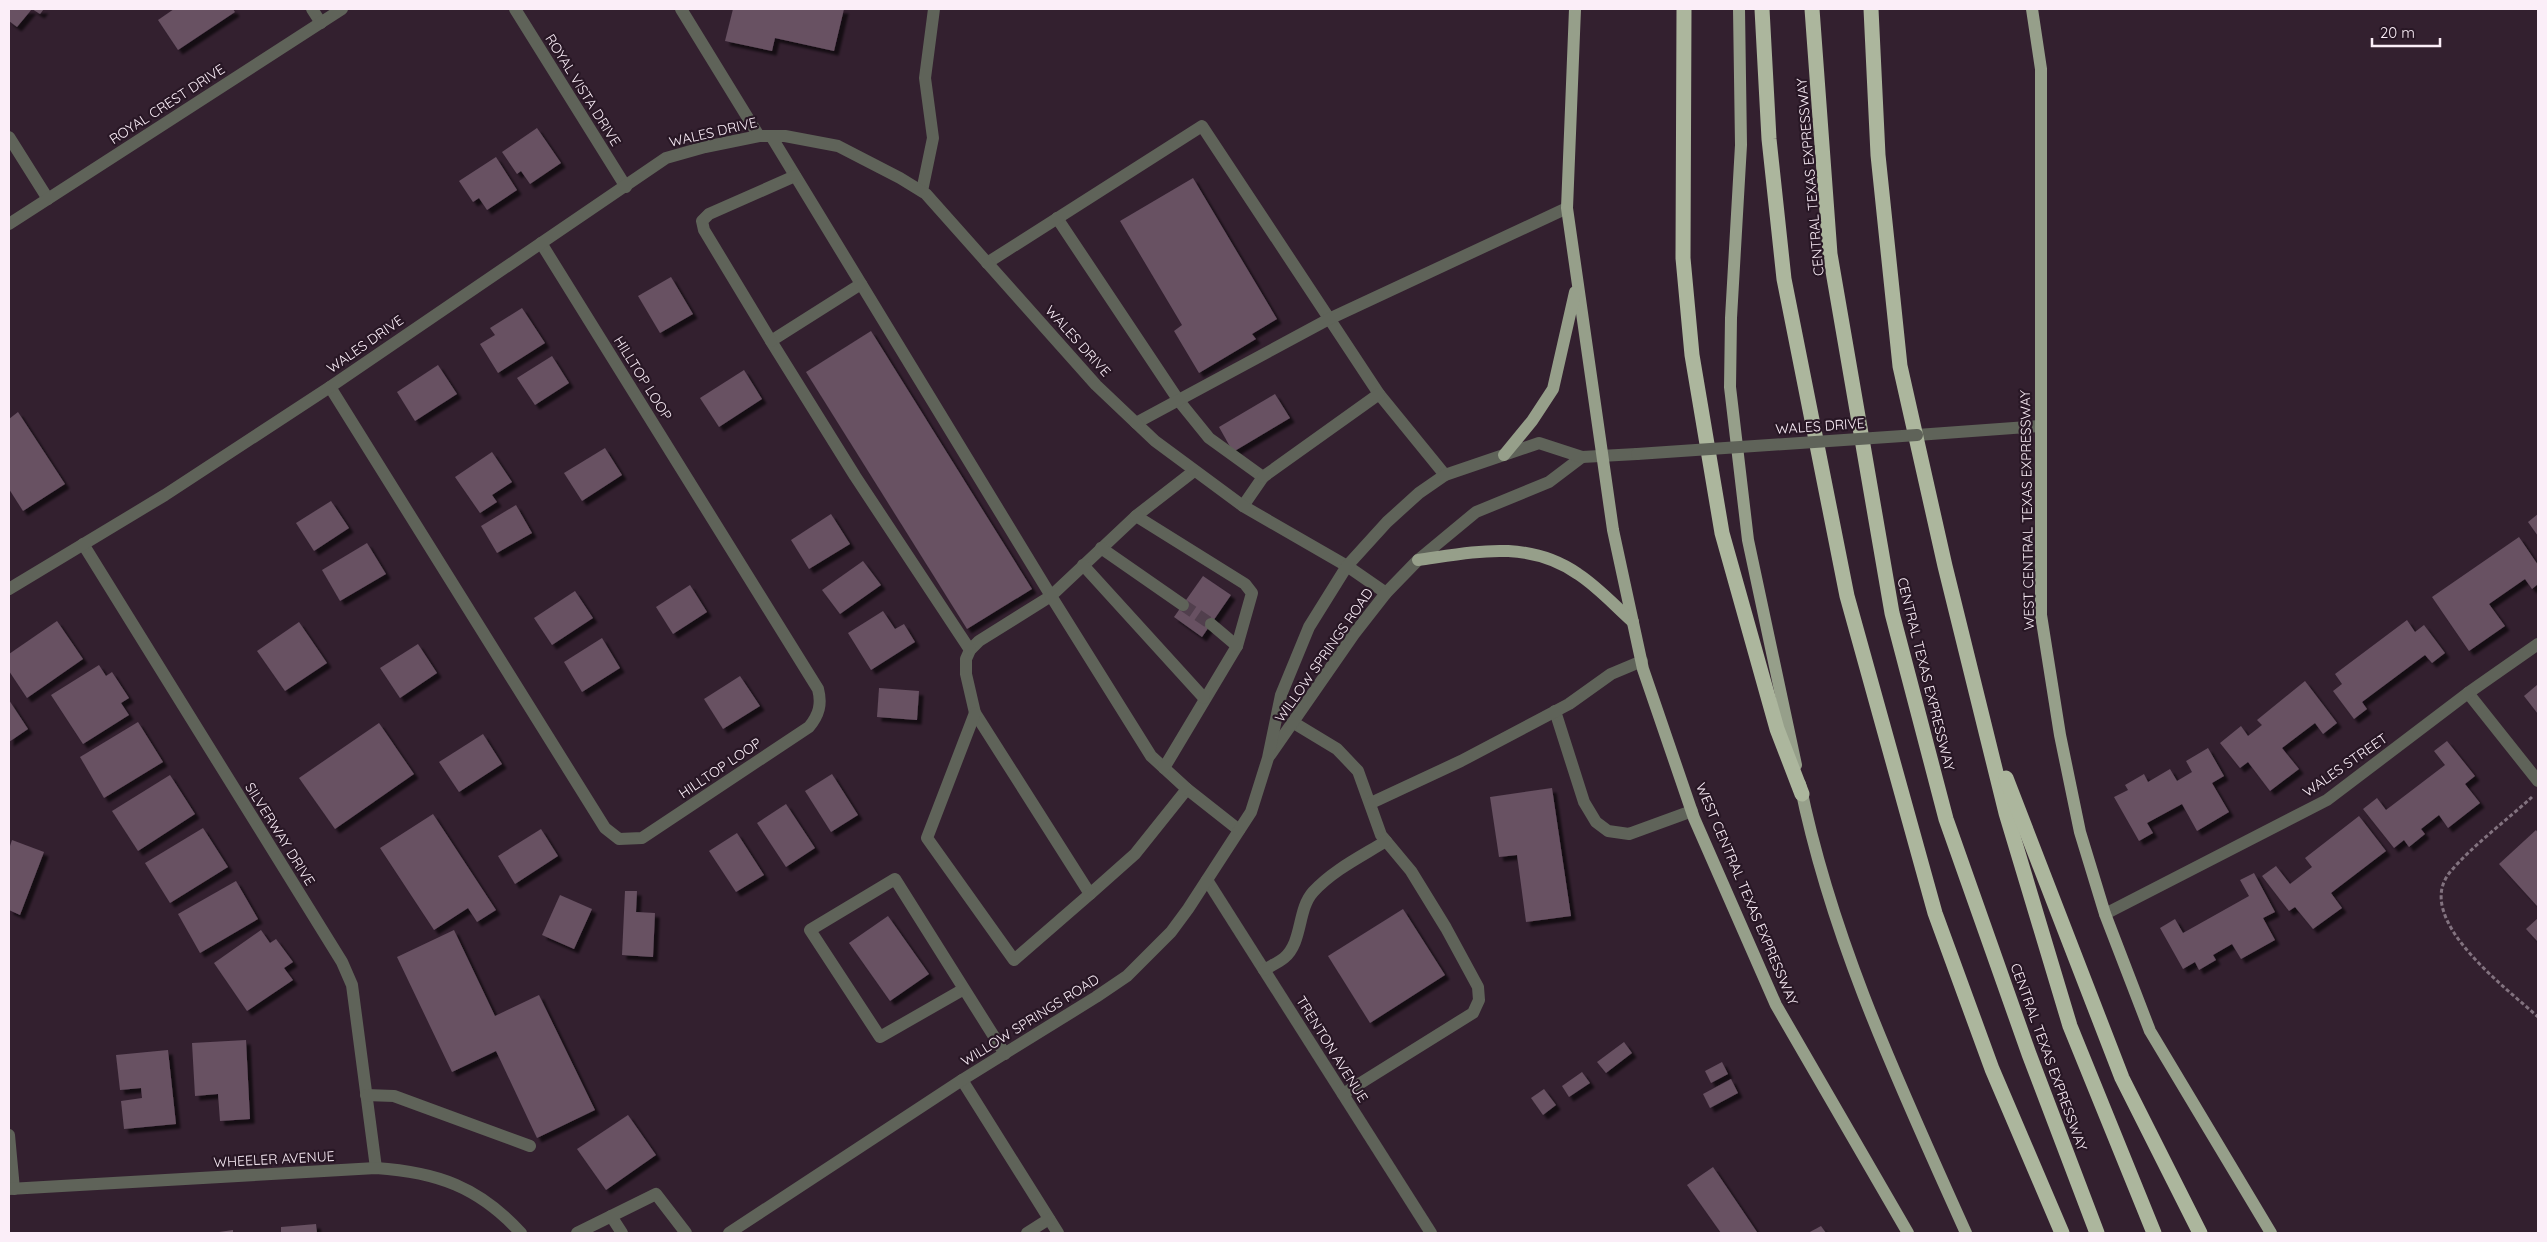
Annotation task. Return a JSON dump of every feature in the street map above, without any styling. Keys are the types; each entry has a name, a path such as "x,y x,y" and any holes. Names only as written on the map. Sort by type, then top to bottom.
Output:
{"highway":[{"path":"1684,9 1683,258 1692,355 1722,533 1778,729 1802,794"},
{"path":"1762,9 1769,139 1784,279 1847,596 1935,913 1992,1069 2062,1233"},
{"name":"CENTRAL TEXAS EXPRESSWAY","path":"1812,9 1830,254 1892,613 1946,819 2029,1054 2098,1233"},
{"path":"1871,9 1878,155 1900,366 1944,566 2006,813 2070,1026 2154,1233"},
{"path":"1982,716 2122,1078 2200,1233"}],"main road":[{"name":"WEST CENTRAL TEXAS EXPRESSWAY","path":"1575,9 1567,208 1613,530 1642,661 1692,811 1776,1005 1908,1233"},
{"path":"1739,9 1741,145 1731,318 1730,387 1748,540 1802,794 1836,924 1893,1070 1966,1233"},
{"name":"WEST CENTRAL TEXAS EXPRESSWAY","path":"2032,9 2041,69 2043,178 2040,426 2041,615 2060,735 2076,813 2105,914 2150,1031 2271,1233"},
{"path":"1504,455 1532,421 1553,389 1577,285"},
{"path":"1418,560 1495,549 1535,554 1578,573 1633,622"}],"street":[{"path":"312,9 321,23"},
{"name":"ROYAL CREST DRIVE","path":"9,224 342,9"},
{"name":"ROYAL VISTA DRIVE","path":"515,9 626,187"},
{"path":"681,9 765,136 795,176 1139,740 1164,768 1187,789 1239,830"},
{"path":"922,191 933,138 925,78 934,9"},
{"path":"987,263 1202,126 1379,394 1445,475"},
{"name":"WALES DRIVE","path":"9,589 165,495 330,387 666,158 705,147 765,136 785,136 838,146 922,191 1096,385 1136,423 1194,471 1243,506 1347,566 1386,593"},
{"path":"9,137 48,199"},
{"path":"795,176 709,214 702,221 704,230 855,476 970,650"},
{"path":"1136,423 1329,319 1567,208"},
{"path":"1057,218 1179,401 1209,438 1263,477"},
{"name":"HILLTOP LOOP","path":"330,387 605,828 618,839 642,838 809,727 816,719 821,701 818,689 541,243"},
{"path":"772,341 861,284"},
{"path":"1243,506 1263,477 1379,394"},
{"name":"WALES DRIVE","path":"1603,454 1637,454 2040,426"},
{"name":"WILLOW SPRINGS ROAD","path":"729,1233 962,1080 1127,976 1171,932 1251,812 1268,758 1284,686 1309,627 1347,566 1387,522 1419,493 1445,475 1539,443 1582,458"},
{"name":"WILLOW SPRINGS ROAD","path":"1268,758 1354,634 1386,593 1418,560 1476,512 1549,482 1582,458 1603,454"},
{"path":"1090,894 974,713 966,674 966,660 970,650 978,641 1051,596 1136,516 1194,471"},
{"path":"1136,516 1245,584 1252,593 1237,646 1204,698 1164,768"},
{"name":"SILVERWAY DRIVE","path":"83,544 342,962 352,985 376,1168"},
{"path":"1101,548 1183,605"},
{"path":"1083,565 1204,698"},
{"path":"1211,624 1237,646"},
{"name":"WALES STREET","path":"2105,914 2156,890 2327,800 2468,693 2538,644"},
{"path":"1371,803 1461,761 1569,704 1611,674 1642,661"},
{"path":"2468,693 2538,781"},
{"path":"1555,711 1584,802 1596,822 1608,832 1629,834 1692,811"},
{"path":"974,713 927,838 1014,960 1135,854 1187,789"},
{"path":"1294,723 1347,757 1358,771 1371,803 1376,824 1386,841 1411,872 1446,928 1478,987 1479,1000 1473,1013 1343,1094"},
{"path":"1264,970 1284,958 1288,952 1298,934 1304,907 1313,892 1333,874 1386,841"},
{"path":"964,989 880,1037 810,930 895,879 1005,1054"},
{"name":"TRENTON AVENUE","path":"1207,880 1431,1233"},
{"path":"962,1080 1058,1233"},
{"path":"366,1095 394,1096 530,1146"},
{"path":"9,1135 11,1189"},
{"name":"WHEELER AVENUE","path":"11,1189 376,1168 409,1170 454,1182 488,1203 521,1233"},
{"path":"577,1233 656,1194 686,1233"},
{"path":"611,1216 622,1233"},
{"path":"1027,1233 1049,1219"}],"path":[{"path":"2538,792 2450,872 2440,892 2443,908 2453,934 2468,952 2538,1017"}],"building":[{"path":"9,9 32,9 17,27 9,21"},
{"path":"32,9 44,9 40,14"},
{"path":"174,9 233,9 235,12 178,50 158,20"},
{"path":"733,9 844,9 834,51 775,38 772,51 725,41"},
{"path":"537,128 561,163 530,184 521,171 517,174 502,152"},
{"path":"496,157 517,190 487,210 479,198 473,202 459,181"},
{"path":"1193,178 1277,319 1252,334 1256,339 1199,373 1174,331 1182,325 1120,221"},
{"path":"671,277 693,314 660,333 638,296"},
{"path":"522,308 545,343 498,373 480,344 495,335 490,328"},
{"path":"871,331 1032,589 967,629 806,372"},
{"path":"552,356 569,383 535,405 517,378"},
{"path":"438,365 457,394 415,421 397,392"},
{"path":"744,370 762,399 719,427 700,398"},
{"path":"1275,394 1290,418 1233,452 1219,427"},
{"path":"18,412 65,484 23,511 9,489 9,419"},
{"path":"605,448 622,475 582,501 564,473"},
{"path":"492,452 512,482 492,495 497,502 480,513 455,477"},
{"path":"331,501 349,528 314,551 296,523"},
{"path":"516,505 532,533 497,553 481,526"},
{"path":"831,514 850,544 809,569 791,540"},
{"path":"2538,514 2538,536 2528,522"},
{"path":"2519,537 2538,565 2538,584 2532,589 2525,579 2489,604 2505,626 2469,651 2432,597"},
{"path":"367,543 386,574 340,601 322,570"},
{"path":"863,561 881,585 840,614 822,590"},
{"path":"1203,576 1231,595 1202,637 1174,617"},
{"path":"690,585 707,612 673,634 656,607"},
{"path":"575,591 593,618 552,645 534,618"},
{"path":"883,611 895,629 904,624 915,642 871,670 848,633"},
{"path":"2407,620 2415,632 2424,625 2445,653 2432,663 2425,655 2362,702 2367,709 2354,719 2333,691 2342,684 2335,674"},
{"path":"57,621 83,659 27,698 9,671 9,654"},
{"path":"299,622 327,663 285,691 257,651"},
{"path":"602,638 620,668 582,692 564,662"},
{"path":"418,644 437,673 400,698 380,668"},
{"path":"99,665 106,676 112,672 129,698 121,703 129,715 83,744 51,695"},
{"path":"740,676 760,706 723,729 704,699"},
{"path":"2305,681 2337,723 2323,734 2315,723 2282,748 2299,769 2270,791 2248,762 2240,768 2220,743 2241,726 2248,736 2262,725 2257,720"},
{"path":"2537,685 2538,687 2538,714 2524,696"},
{"path":"879,688 919,691 917,720 877,717"},
{"path":"9,700 28,729 9,742"},
{"path":"138,722 163,762 104,798 80,757"},
{"path":"379,723 414,774 335,829 299,778"},
{"path":"483,734 502,764 459,792 439,762"},
{"path":"2447,741 2475,776 2465,784 2480,803 2448,828 2439,815 2421,829 2425,834 2409,847 2404,840 2394,848 2363,809 2377,798 2386,810 2445,765 2434,751"},
{"path":"2208,748 2224,776 2212,783 2229,812 2197,831 2182,804 2147,823 2153,833 2139,841 2114,797 2128,790 2125,785 2144,774 2148,782 2170,769 2177,781 2192,772 2186,761"},
{"path":"832,774 858,815 831,832 805,791"},
{"path":"170,775 195,814 138,851 112,811"},
{"path":"1552,788 1571,916 1526,922 1517,855 1499,857 1490,797"},
{"path":"786,804 815,848 786,867 757,823"},
{"path":"433,814 496,910 477,922 468,908 434,930 380,848"},
{"path":"2359,816 2386,851 2331,893 2342,908 2313,929 2295,907 2289,911 2262,876 2276,866 2290,884 2312,867 2305,858"},
{"path":"203,828 228,867 170,903 145,863"},
{"path":"541,829 558,856 515,884 498,856"},
{"path":"2536,830 2538,833 2538,907 2499,864"},
{"path":"737,833 764,875 736,892 709,851"},
{"path":"12,840 44,852 20,915 9,910 9,849"},
{"path":"2254,873 2275,912 2263,918 2275,940 2241,959 2232,944 2213,955 2216,960 2199,970 2195,962 2183,969 2160,928 2175,919 2183,933 2249,896 2240,880"},
{"path":"236,881 258,919 200,953 178,914"},
{"path":"625,891 637,891 636,912 655,913 653,957 622,955"},
{"path":"560,895 592,909 574,949 542,935"},
{"path":"1403,909 1445,975 1370,1023 1328,956"},
{"path":"888,916 929,974 890,1001 849,943"},
{"path":"2538,918 2538,942 2526,929"},
{"path":"261,930 270,943 276,939 293,962 284,968 293,980 247,1011 214,963"},
{"path":"454,930 495,1016 539,995 595,1110 537,1138 496,1051 452,1072 397,957"},
{"path":"246,1040 250,1119 220,1121 218,1094 195,1096 192,1043"},
{"path":"1624,1042 1632,1053 1606,1073 1597,1062"},
{"path":"168,1050 176,1124 124,1129 121,1101 142,1098 141,1088 120,1090 116,1055"},
{"path":"1722,1062 1728,1074 1711,1083 1705,1071"},
{"path":"1582,1072 1590,1083 1569,1097 1562,1086"},
{"path":"1731,1079 1738,1093 1710,1108 1703,1094"},
{"path":"1544,1089 1556,1105 1543,1115 1531,1098"},
{"path":"628,1115 656,1155 606,1190 577,1149"},
{"path":"1713,1167 1757,1232 1721,1233 1687,1185"},
{"path":"316,1224 317,1233 281,1233 281,1227"},
{"path":"1821,1226 1826,1233 1808,1233"},
{"path":"233,1230 233,1233 219,1233 219,1232"}],"tunnel":[{"path":"1183,605 1211,624"}]}
